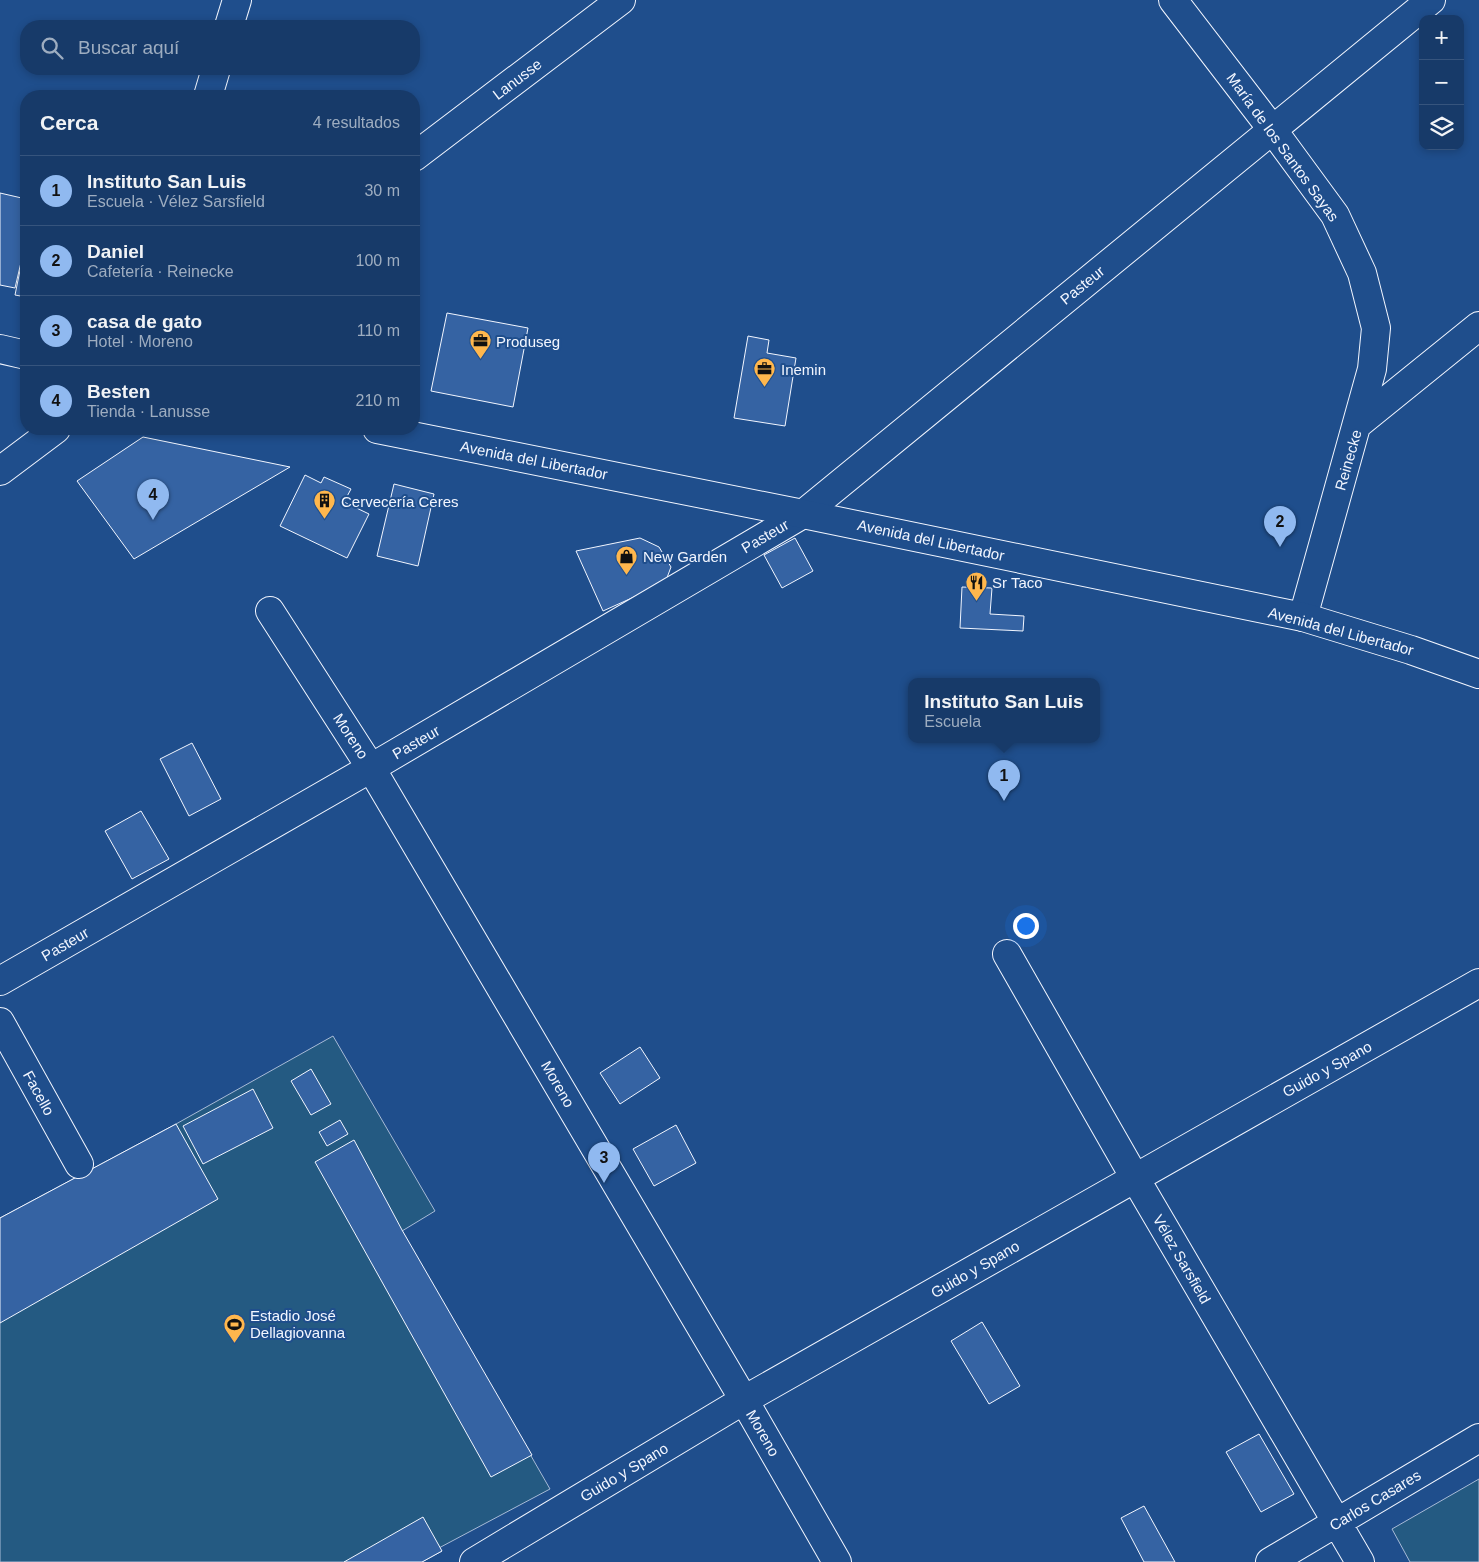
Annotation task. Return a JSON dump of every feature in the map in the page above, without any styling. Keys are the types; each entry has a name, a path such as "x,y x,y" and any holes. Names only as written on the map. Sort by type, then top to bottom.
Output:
{"street":[{"path":"231,20 237,0"},
{"name":"Lanusse","path":"420,153 621,0"},
{"name":"María de los Santos Sayas","path":"1173,0 1335,215 1362,273 1376,328 1372,369 1358,423"},
{"name":"Pasteur","path":"0,981 371,768 803,514 1431,0"},
{"path":"210,90 214,75"},
{"name":"Reinecke","path":"1303,618 1358,423 1479,326"},
{"path":"0,349 20,354"},
{"path":"0,471 48,435"},
{"name":"Avenida del Libertador","path":"407,435 803,514 1303,618 1411,650 1479,674"},
{"name":"Moreno","path":"270,611 371,768 744,1400 837,1562"},
{"name":"Vélez Sarsfield","path":"1007,954 1135,1178 1360,1562"},
{"name":"Guido y Spano","path":"474,1562 744,1400 1479,983"},
{"name":"Facello","path":"0,1022 79,1164"},
{"name":"Carlos Casares","path":"1270,1562 1479,1438"}],"shaded area":[{"name":"Estadio José Dellagiovanna","path":"333,1036 435,1211 402,1231 550,1489 437,1549 442,1551 422,1562 0,1562 0,1218 176,1124"},
{"path":"1479,1479 1479,1562 1410,1562 1392,1529"}],"building":[{"path":"0,193 20,198 20,267 15,288 0,285"},
{"path":"20,270 20,296 15,295"},
{"name":"Produseg","path":"447,313 528,328 513,407 431,391"},
{"name":"Inemin","path":"748,336 769,340 767,353 796,358 785,426 734,418"},
{"path":"143,437 290,467 134,559 77,481"},
{"name":"Cervecería Ceres","path":"305,475 321,483 324,477 351,489 344,502 369,514 347,558 280,526"},
{"path":"394,484 434,494 418,566 377,556"},
{"name":"New Garden","path":"640,538 659,547 671,567 665,583 603,611 576,551"},
{"path":"795,538 813,571 782,588 764,555"},
{"name":"Sr Taco","path":"962,587 992,588 990,614 1024,616 1023,631 960,628"},
{"path":"192,743 221,799 189,816 160,759"},
{"path":"141,811 169,859 132,879 105,831"},
{"path":"640,1047 660,1078 620,1104 600,1073"},
{"path":"311,1069 331,1104 311,1115 291,1081"},
{"path":"253,1089 273,1128 203,1164 183,1126"},
{"path":"340,1120 348,1134 327,1146 319,1132"},
{"path":"176,1124 218,1199 0,1323 0,1218"},
{"path":"676,1125 696,1163 654,1186 633,1149"},
{"path":"354,1140 402,1230 532,1455 491,1477 315,1162"},
{"path":"982,1322 1020,1386 989,1404 951,1341"},
{"path":"1259,1434 1294,1494 1261,1512 1226,1452"},
{"path":"1144,1506 1175,1562 1144,1562 1121,1518"},
{"path":"423,1517 442,1551 422,1562 344,1562"}],"place":[{"name":"Produseg","path":"480,360"},
{"name":"Inemin","path":"765,388"},
{"name":"Besten","path":"153,520"},
{"name":"Cervecería Ceres","path":"325,520"},
{"name":"Daniel","path":"1280,547"},
{"name":"New Garden","path":"627,575"},
{"name":"Sr Taco","path":"976,601"},
{"name":"Instituto San Luis","path":"1004,801"},
{"name":"casa de gato","path":"604,1183"},
{"name":"Estadio José Dellagiovanna","path":"234,1343"}]}
